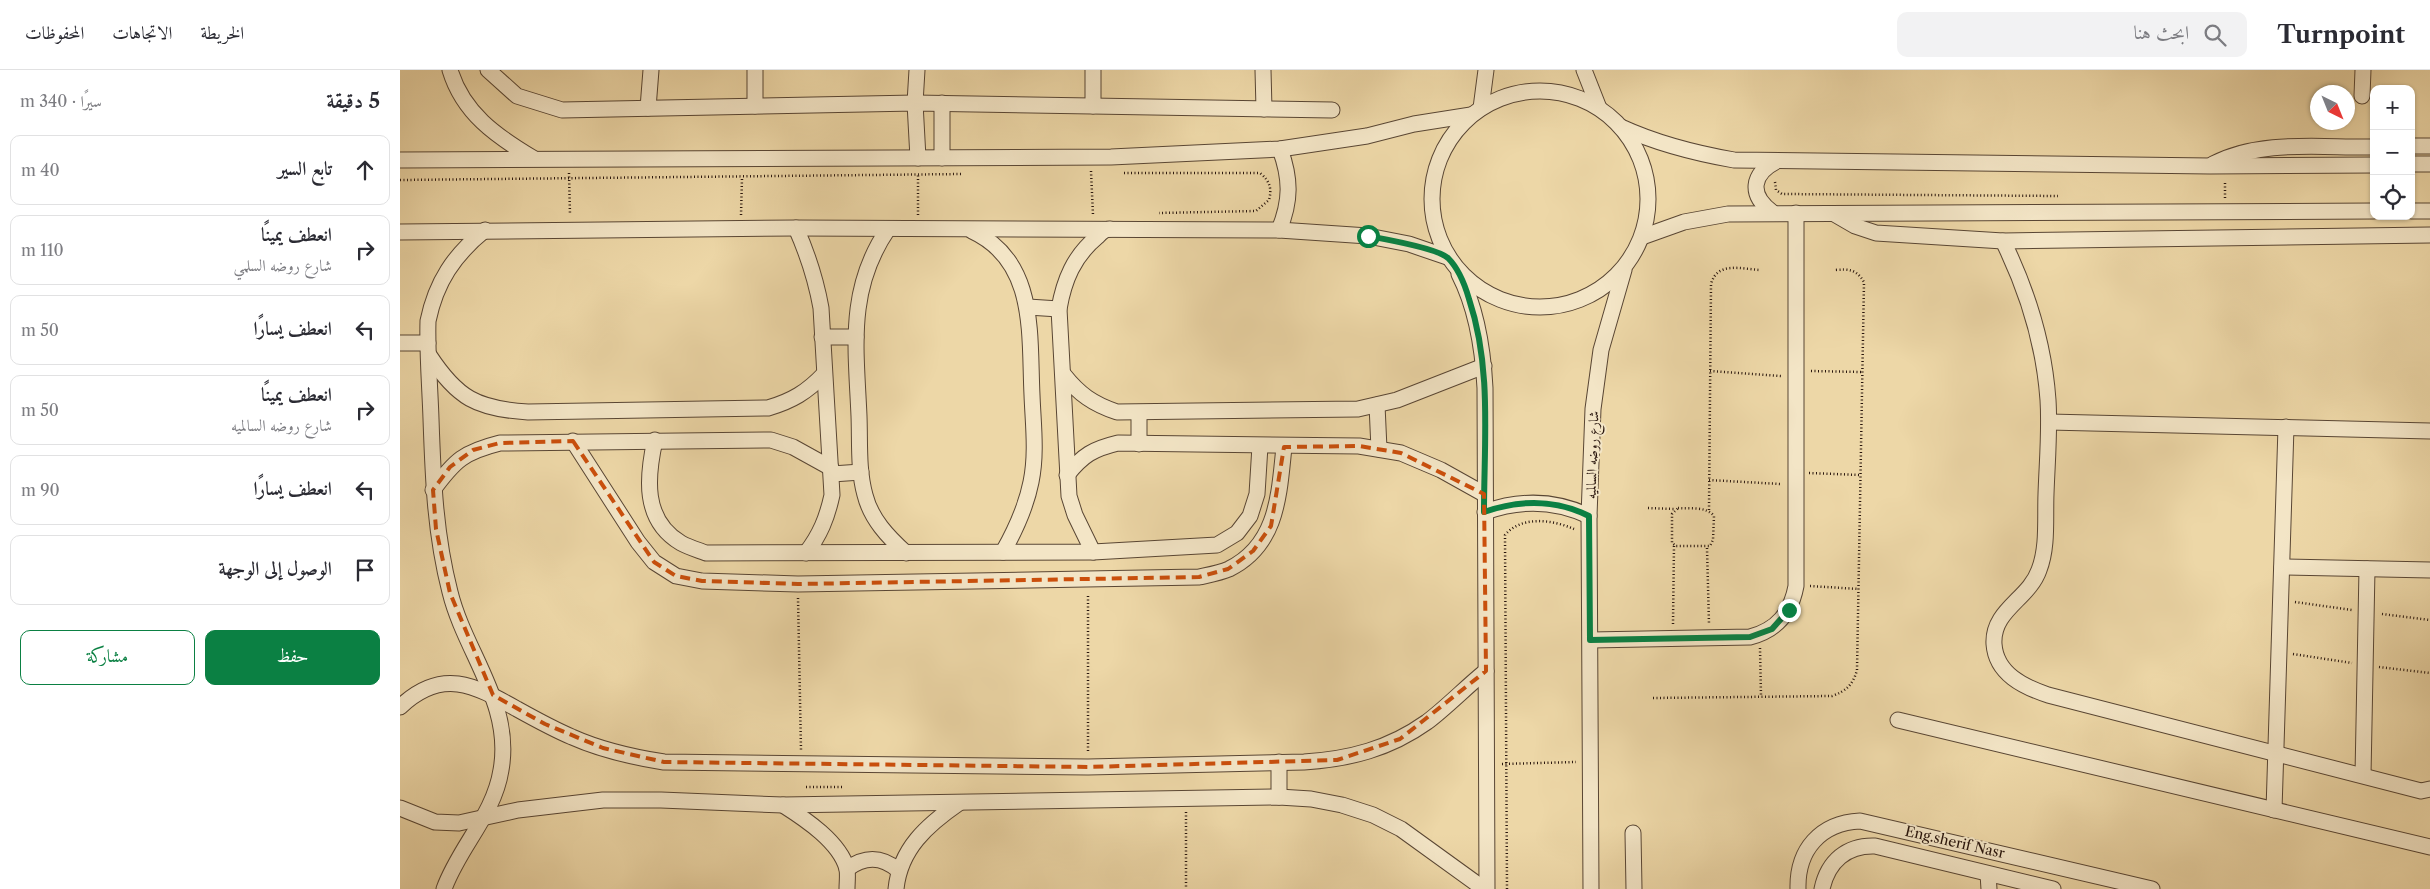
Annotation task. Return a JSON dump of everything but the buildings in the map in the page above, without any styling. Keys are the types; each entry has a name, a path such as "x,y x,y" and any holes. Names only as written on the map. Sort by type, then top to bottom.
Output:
{"street":[{"path":"450,70 462,99 475,116 489,130 533,158"},
{"path":"488,70 517,96 562,110 915,103 1332,110"},
{"path":"648,108 651,70"},
{"path":"755,70 755,106"},
{"path":"917,70 915,103 918,158"},
{"path":"1093,70 1093,106"},
{"path":"1263,70 1264,109"},
{"path":"1485,889 1484,366 1474,313 1465,287 1436,234 1431,208 1433,182 1440,157 1449,142 1476,112 1486,70"},
{"path":"1584,70 1599,108"},
{"path":"2362,96 2363,70"},
{"path":"400,160 1090,157 1280,149 1367,136 1414,124 1476,112 1503,97 1552,91 1576,97 1599,108 1621,126 1651,141 1692,153 1734,160 2218,166 2370,165"},
{"path":"942,104 942,158"},
{"path":"1456,270 1481,291 1510,304 1542,308 1574,302 1603,288 1626,265 1642,236 1648,208 1646,178 1637,151 1621,126"},
{"path":"2415,146 2430,146"},
{"path":"2218,166 2230,155 2252,149 2370,147"},
{"path":"1279,230 1287,210 1290,190 1287,169 1280,149"},
{"path":"1772,212 1761,204 1756,192 1757,178 1765,168 1777,161"},
{"path":"2415,164 2430,164"},
{"path":"1642,236 1684,222 1728,214 1772,212 1835,215 2224,205 2370,211"},
{"path":"2415,211 2430,211"},
{"path":"1590,640 1750,637 1760,635 1781,620 1789,610 1796,586 1798,374 1796,213"},
{"path":"1835,215 1855,226 1876,233 2003,241 2430,235"},
{"path":"400,232 741,228 1279,230 1368,236 1409,244 1447,257"},
{"path":"796,228 816,280 821,308 832,495 828,516 819,536 806,553"},
{"path":"888,229 873,250 863,278 857,307 856,337 861,472 865,496 874,518 888,537 906,553"},
{"path":"969,229 990,239 1007,259 1020,282 1028,307 1034,454 1032,480 1025,505 1003,552"},
{"path":"1094,552 1075,516 1067,475 1064,375 1059,309 1063,285 1088,245 1106,230 1127,229"},
{"path":"444,889 457,861 495,796 501,771 504,745 500,719 493,695 462,627 450,593 436,529 433,490 428,349 431,307 441,279 453,260 485,230"},
{"path":"2003,241 2026,292 2034,319 2046,373 2049,422 2042,560 2031,586 2004,612 1996,628 1994,646 2001,665 2007,673 2024,685 2048,695 2421,791 2430,789"},
{"name":"شارع روضه السالميه","path":"1591,889 1589,516 1596,379 1608,322 1626,265"},
{"path":"1028,307 1059,309"},
{"path":"822,337 856,337"},
{"path":"400,343 428,349 445,380 468,399 497,410 528,412 768,408 790,402 809,390 824,374"},
{"path":"1064,375 1078,392 1096,405 1117,412 1358,409 1397,400 1484,366"},
{"path":"1377,405 1379,449"},
{"path":"1139,413 1139,444"},
{"path":"2049,422 2430,431"},
{"path":"2274,810 2286,427"},
{"path":"656,440 649,467 649,496 660,522 680,542 706,553 1094,552 1217,545 1237,533 1250,516 1256,494 1260,446"},
{"path":"433,490 450,467 473,450 500,443 770,440 793,447 831,471 861,472"},
{"path":"572,441 638,542 654,562 676,576 702,581 798,584 1199,577 1228,569 1253,551 1271,526 1279,497 1284,447"},
{"path":"1067,475 1080,459 1098,448 1118,443 1284,447 1359,446 1401,453 1441,470 1484,494"},
{"path":"1484,512 1507,505 1530,502 1561,505 1589,516"},
{"path":"2282,567 2430,570"},
{"path":"2363,776 2367,569"},
{"path":"400,707 413,695 439,684 467,684 493,695 573,737 633,757 664,762 1088,767 1279,762 1337,760 1370,752 1400,739 1428,721 1486,671"},
{"path":"1898,720 2430,847"},
{"path":"1279,762 1279,797"},
{"path":"400,808 435,822 459,823 546,805 603,800 660,800 783,806 1186,798 1279,797 1311,799 1342,805 1373,815 1401,829 1428,846 1452,867 1485,889"},
{"path":"896,889 898,870 912,845 933,821 959,803"},
{"path":"783,806 808,820 824,836 847,869 847,889"},
{"name":"Eng.sherif Nasr","path":"1798,889 1799,868 1802,857 1816,837 1836,824 1860,821 2111,884 2152,889"},
{"path":"1633,833 1634,889"},
{"path":"1822,889 1828,869 1835,860 1849,850 1864,846 1886,848 2053,889"},
{"path":"847,869 856,862 878,859 889,863 898,870"},
{"path":"1988,874 1988,889"}],"path":[{"path":"1090,157 1094,229"},
{"path":"741,228 743,158"},
{"path":"918,158 918,229"},
{"path":"569,159 570,229"},
{"path":"2218,166 2224,205 2234,197"},
{"path":"1081,173 1101,173"},
{"path":"1121,173 1260,173 1269,183 1270,195 1266,205 1256,211"},
{"path":"400,180 966,174"},
{"path":"1779,177 1774,183 1774,187 1782,194 2067,196"},
{"path":"1709,638 1707,548 1712,543 1714,516 1709,510 1713,278 1723,268 1760,270"},
{"path":"1653,698 1832,696 1844,691 1854,682 1857,670 1859,590 1864,282 1858,273 1852,269 1835,270"},
{"path":"1710,372 1798,374 1862,372"},
{"path":"1709,480 1797,479 1860,474"},
{"path":"1648,508 1709,510"},
{"path":"1672,638 1674,545 1671,541 1672,514 1675,509"},
{"path":"1507,889 1504,535 1525,524 1541,521 1564,525 1578,532"},
{"path":"1674,545 1707,548"},
{"path":"1088,578 1088,767"},
{"path":"798,584 805,805"},
{"path":"1796,586 1859,590"},
{"path":"1760,635 1761,696"},
{"path":"1486,764 1590,762"},
{"path":"1186,798 1186,889"}],"highlighted area":[{"path":"573,441 654,562 676,576 702,581 798,584 1199,577 1228,569 1253,551 1271,526 1284,447 1359,446 1401,453 1484,494 1486,671 1400,739 1337,760 1088,767 664,762 603,748 545,724 493,695 450,593 436,529 433,490 450,467 473,450 500,443"}],"route":[{"path":"1368,236 1409,244 1447,257 1456,270 1465,287 1474,313 1484,366 1484,512 1514,503 1546,502 1561,505 1589,516 1590,640 1750,637 1760,635 1772,629 1789,610"}]}
